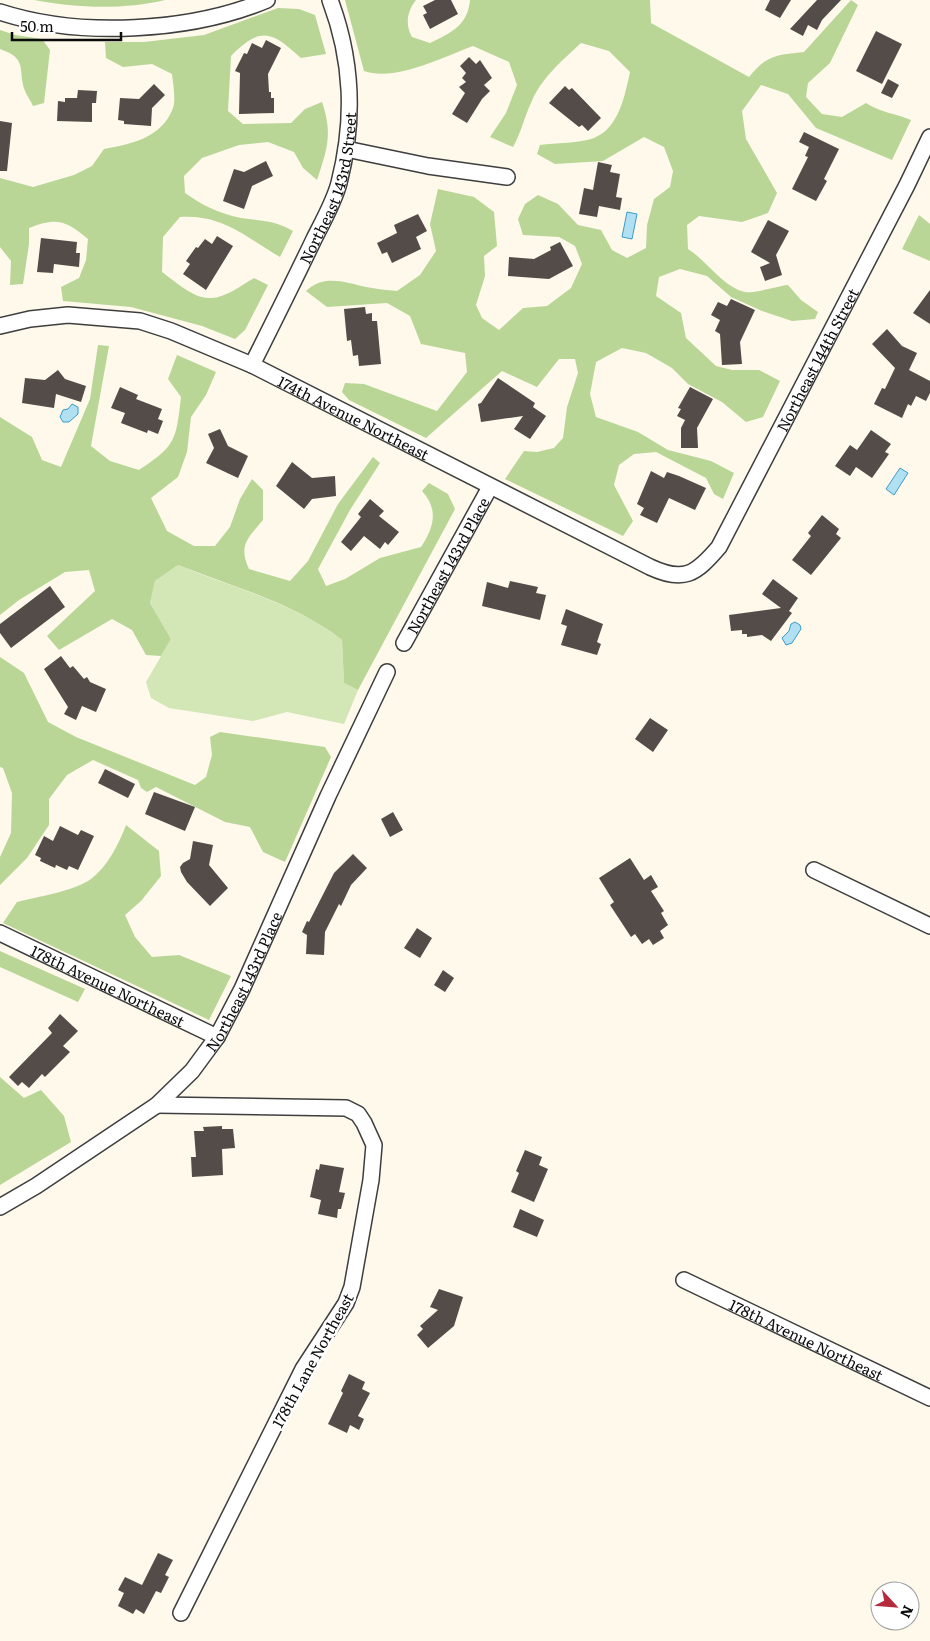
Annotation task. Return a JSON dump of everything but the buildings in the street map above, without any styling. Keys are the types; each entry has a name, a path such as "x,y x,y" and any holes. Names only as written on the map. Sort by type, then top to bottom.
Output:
{"street":[{"path":"0,12 55,24 119,28 182,24 242,10 267,0"},
{"name":"Northeast 143rd Street","path":"252,365 338,185 346,149 351,101 348,66 340,25 330,0"},
{"name":"Northeast 144th Street","path":"692,574 719,547 907,185 930,137"},
{"path":"346,149 428,166 507,177"},
{"name":"174th Avenue Northeast","path":"0,326 30,319 68,315 140,321 171,332 252,365 490,487 664,573 677,576 692,574"},
{"name":"Northeast 143rd Place","path":"404,643 490,487"},
{"name":"Northeast 143rd Place","path":"0,1207 36,1186 157,1105 192,1071 217,1037 242,989 328,796 387,672"},
{"path":"814,870 930,926"},
{"name":"178th Avenue Northeast","path":"0,933 217,1037"},
{"name":"178th Lane Northeast","path":"157,1105 346,1108 361,1118 367,1127 374,1145 371,1180 352,1287 346,1303 304,1369 181,1613"},
{"name":"178th Avenue Northeast","path":"684,1280 930,1398"}],"green space":[{"path":"34,0 165,0 116,7 100,7 66,5"},
{"path":"345,0 416,0 408,18 408,28 412,37 430,43 445,36 462,22 469,9 470,0 650,0 651,23 749,77 761,64 773,57 804,52 851,0 858,5 830,63 808,83 806,97 822,114 842,117 866,103 877,109 911,120 892,160 816,128 788,94 761,85 742,111 746,139 777,193 768,213 742,222 699,216 687,225 688,249 729,285 748,292 788,285 801,300 818,312 815,319 792,321 762,311 731,297 707,276 680,269 659,277 656,296 681,313 686,338 716,366 732,370 759,370 780,381 763,417 746,422 722,402 688,384 672,368 646,353 622,348 596,362 590,394 596,417 638,432 668,450 711,461 734,473 723,499 714,494 706,478 656,452 634,454 619,465 614,485 633,521 623,536 505,479 524,451 537,452 554,448 563,438 567,407 578,373 575,359 559,359 537,387 502,371 426,438 349,400 342,392 345,383 364,384 437,411 467,372 465,353 421,344 410,316 387,303 327,307 306,291 320,282 334,281 397,291 420,275 436,251 430,224 438,189 474,197 494,212 497,246 484,256 485,276 476,305 482,318 499,330 523,308 547,306 571,288 582,264 575,246 559,237 523,235 518,219 525,204 538,195 558,204 578,225 601,230 612,250 627,258 646,248 647,225 654,199 670,187 673,171 664,147 644,137 603,161 555,164 537,154 540,145 575,142 594,138 603,133 615,119 620,110 630,72 609,51 581,43 559,63 535,94 513,147 490,137 506,113 517,85 509,62 473,46 434,62 404,71 376,74 364,71"},
{"path":"278,8 299,9 315,15 326,54 301,58 282,42 274,38 258,36 250,40 231,56 228,111 243,124 291,123 305,109 322,102 328,133 324,160 317,180 303,168 294,152 268,142 239,145 202,158 184,176 185,193 205,205 226,214 274,223 293,231 280,257 233,228 209,219 180,217 163,237 162,272 191,293 204,298 222,296 254,278 268,285 245,330 235,339 202,326 131,307 63,301 61,287 79,278 86,260 88,239 67,224 60,222 47,222 29,228 29,244 23,284 10,285 11,261 0,247 0,178 33,187 74,175 92,166 104,149 135,142 153,133 168,118 173,108 172,74 152,64 123,67 106,58 105,42 144,42 204,35"},
{"path":"0,30 15,35 42,39 50,50 44,103 33,106 25,91 19,61 0,49"},
{"path":"919,215 930,224 930,261 902,249"},
{"path":"98,345 109,346 91,446 110,461 139,470 167,448 175,433 181,397 168,379 177,355 216,372 206,395 191,417 187,452 178,477 151,498 167,531 194,546 215,546 230,527 240,499 252,479 263,490 263,520 246,542 244,554 246,561 249,569 290,581 308,561 338,504 373,457 380,463 350,510 318,569 326,586 345,579 380,558 421,547 432,526 433,519 431,505 422,491 429,483 448,494 455,509 358,690 344,683 342,640 324,627 263,597 178,565 155,581 150,603 171,639 161,656 146,655 132,630 112,619 59,650 47,636 95,591 89,570 65,572 19,600 0,615 0,417 32,437 42,460 61,467 90,399"},
{"path":"178,565 284,606 324,627 342,640 344,683 358,690 344,724 287,712 253,721 169,708 151,698 146,682 171,639 150,603 155,581"},
{"path":"0,657 24,673 48,722 76,737 195,785 206,777 212,755 210,737 220,732 325,747 331,757 285,862 263,852 250,827 225,822 156,787 147,792 141,788 138,780 93,760 67,775 49,799 49,825 27,858 0,885 0,857 11,833 12,793 3,768 0,767"},
{"path":"126,825 159,851 161,876 141,901 125,915 135,937 152,957 179,955 231,976 209,1020 3,923 17,902 75,887 91,879 112,855"},
{"path":"0,951 85,989 78,1002 0,967"},
{"path":"0,1077 24,1098 41,1090 64,1116 71,1142 0,1185"}],"water":[{"path":"627,212 637,214 632,239 622,237"},
{"path":"72,404 78,407 78,414 69,422 63,422 60,417 63,410 68,409"},
{"path":"900,468 908,473 894,495 886,489"},
{"path":"795,622 800,625 801,629 792,643 786,645 782,638 789,631 791,624"}]}
